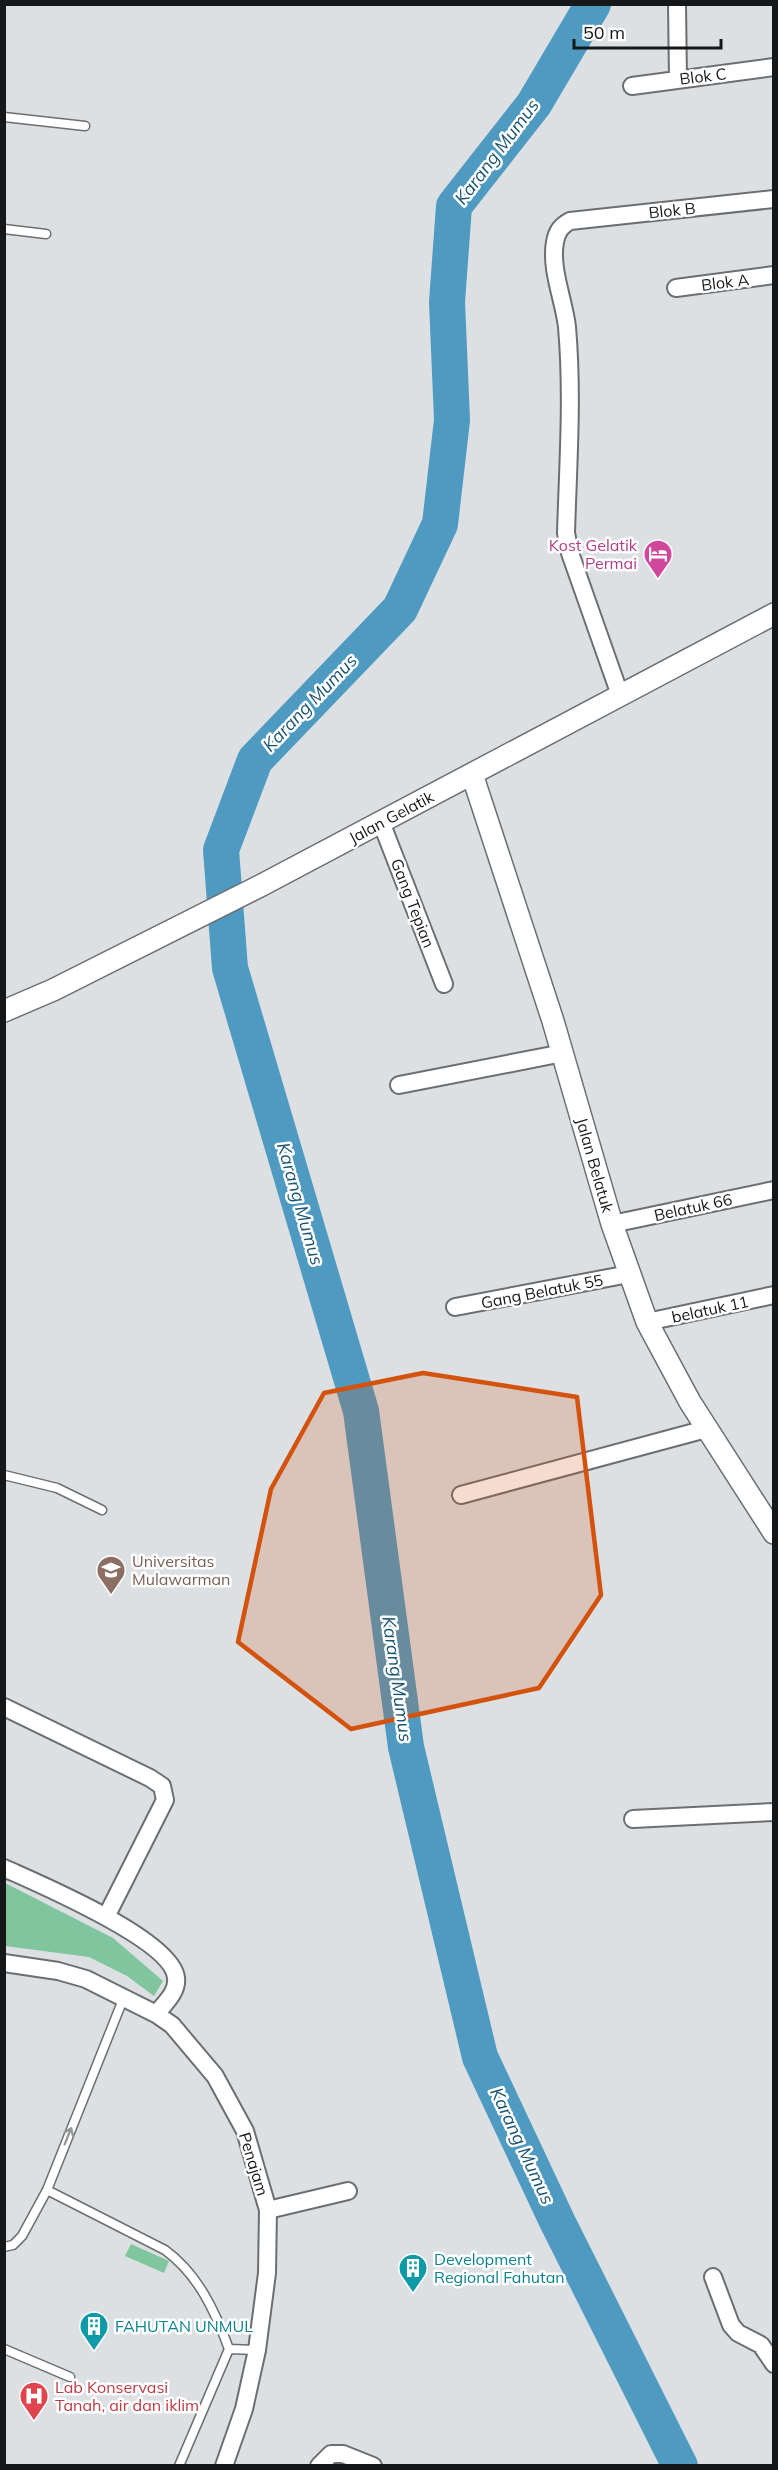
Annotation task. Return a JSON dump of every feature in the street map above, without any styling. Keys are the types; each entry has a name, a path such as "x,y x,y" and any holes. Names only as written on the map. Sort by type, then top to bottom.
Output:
{"street":[{"path":"677,4 678,78"},
{"name":"Blok C","path":"632,86 678,78 774,67"},
{"name":"Blok B","path":"620,695 570,553 566,533 570,391 567,326 555,244 562,226 570,221 774,199"},
{"name":"Blok A","path":"676,288 774,275"},
{"name":"Jalan Gelatik","path":"4,1011 53,990 108,960 260,886 774,614"},
{"name":"Jalan Belatuk","path":"471,774 563,1053 612,1224 647,1322 706,1429 772,1529"},
{"name":"Gang Tepian","path":"381,822 444,984"},
{"path":"399,1085 563,1053"},
{"name":"Belatuk 66","path":"612,1224 774,1191"},
{"name":"Gang Belatuk 55","path":"455,1307 629,1274"},
{"name":"belatuk 11","path":"647,1322 774,1295"},
{"path":"461,1495 706,1429"},
{"path":"4,1707 162,1786 165,1800 106,1917"},
{"path":"633,1819 774,1812"},
{"path":"4,1868 106,1917 151,1946 174,1968 177,1980 175,1990 156,2014"},
{"name":"Penajam","path":"4,1963 58,1971 87,1979 156,2014 172,2025 215,2076 245,2131 268,2210 267,2273 257,2350 244,2409 224,2466"},
{"path":"268,2210 348,2191"},
{"path":"713,2277 731,2325 738,2332 761,2345 774,2364"},
{"path":"319,2466 331,2454 343,2454 372,2466"}],"lane":[{"path":"4,117 85,126"},
{"path":"4,229 46,234"},
{"path":"4,1475 57,1488 102,1510"},
{"path":"4,2247 13,2246 22,2236 46,2190 124,1997"},
{"path":"46,2190 165,2250 180,2261 202,2291 218,2320 229,2349 179,2466"},
{"path":"4,2349 70,2378"},
{"path":"229,2349 257,2350"}],"highlighted area":[{"path":"423,1373 577,1397 601,1595 539,1688 351,1729 238,1642 271,1489 324,1393"}],"green space":[{"path":"5,1883 113,1938 163,1981 154,1996 127,1976 89,1957 5,1946"},
{"path":"131,2244 169,2261 164,2273 125,2256"}],"waterway":[{"name":"Karang Mumus","path":"593,4 534,104 454,206 447,302 452,420 440,524 400,609 255,760 221,850 230,968 361,1411 406,1747 480,2057 557,2221 680,2466"}],"place":[{"name":"Kost Gelatik Permai","path":"658,580"},
{"name":"Universitas Mulawarman","path":"111,1596"},
{"name":"Development Regional Fahutan","path":"413,2294"},
{"name":"FAHUTAN UNMUL","path":"94,2352"},
{"name":"Lab Konservasi Tanah, air dan iklim","path":"34,2422"}]}
